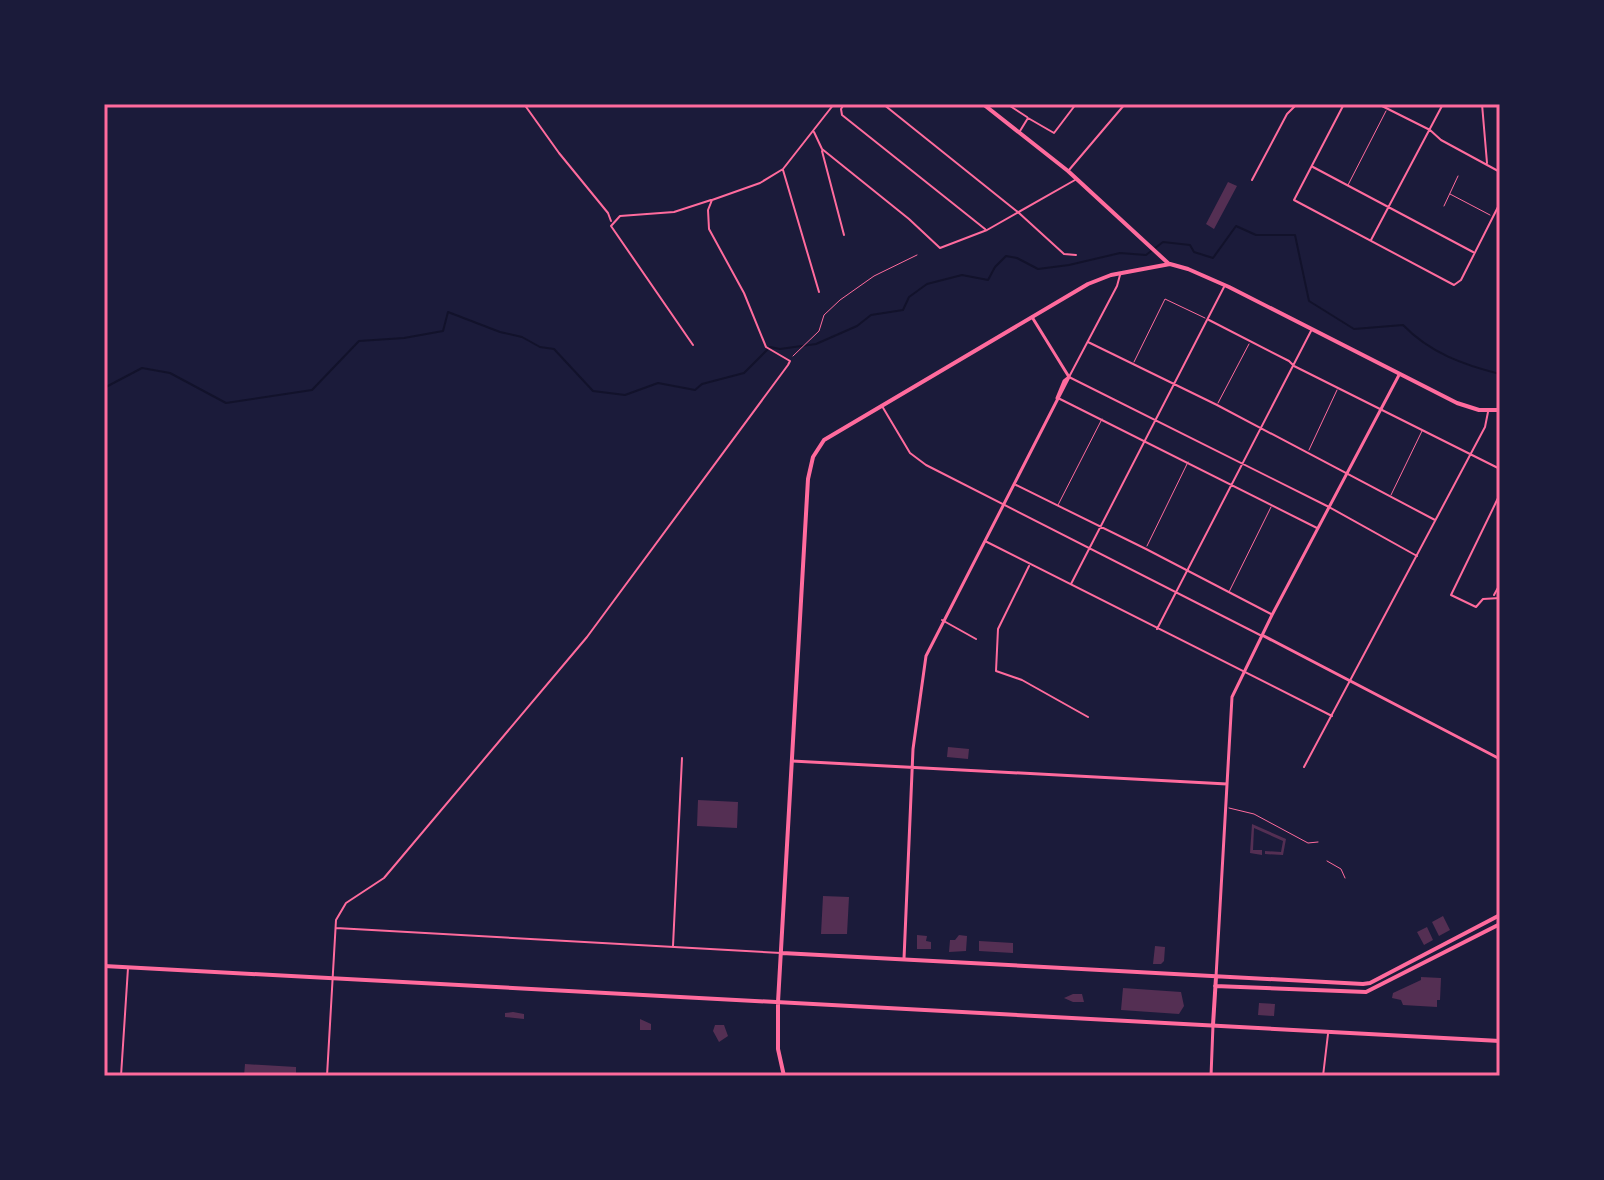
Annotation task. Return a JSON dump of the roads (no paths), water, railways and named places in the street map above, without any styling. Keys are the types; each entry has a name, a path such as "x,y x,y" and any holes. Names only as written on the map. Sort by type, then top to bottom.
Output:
{"main road":[{"path":"983,104 1068,171 1170,264 1225,285 1457,403 1500,410"},
{"path":"784,1076 778,1049 778,1002 810,465 815,451 824,440 1098,279 1170,264"},
{"path":"782,953 1363,984 1500,915"},
{"path":"1215,986 1363,993 1500,924"},
{"path":"1468,932 1472,939"},
{"path":"1450,942 1453,949"},
{"path":"104,966 1500,1041"},
{"path":"1213,1025 1216,977"},
{"path":"1381,977 1385,984"},
{"path":"1284,989 1285,980"}],"street":[{"path":"524,104 608,213 612,230 693,345"},
{"path":"612,222 620,216 632,214 674,212 760,183 783,169 834,104"},
{"path":"844,104 842,115 987,230"},
{"path":"883,104 1019,213 1064,254 1076,255"},
{"path":"1007,104 1054,133 1076,104"},
{"path":"1068,171 1125,104"},
{"path":"1252,180 1287,114 1297,104"},
{"path":"1344,104 1294,200 1454,285 1461,280 1500,203"},
{"path":"1378,104 1430,130 1436,137 1500,172"},
{"path":"1370,241 1443,104"},
{"path":"1482,104 1487,165"},
{"path":"1019,132 1028,118"},
{"path":"814,131 822,149 844,235"},
{"path":"822,149 940,248 987,230 1077,179"},
{"path":"1312,167 1475,253"},
{"path":"783,169 819,292"},
{"path":"327,1076 335,928 341,908 386,874 587,637 790,361 766,347 744,293 709,229 708,210 712,200"},
{"path":"904,959 912,767 917,708 926,656 1064,381 1069,377 1117,286 1120,273"},
{"path":"1071,585 1225,285"},
{"path":"1032,317 1069,377 1329,507 1417,556"},
{"path":"1208,320 1500,469"},
{"path":"1156,629 1312,328"},
{"path":"1088,342 1217,405 1436,520"},
{"path":"1216,977 1232,697 1399,375"},
{"path":"1057,398 1318,529"},
{"path":"882,405 905,445 920,461 1500,759"},
{"path":"1304,767 1471,455 1485,427 1489,410"},
{"path":"1013,484 1272,615"},
{"path":"1500,494 1451,595 1476,607 1483,599 1500,598"},
{"path":"984,541 1332,716"},
{"path":"1029,565 998,629 996,671 1022,680 1088,717"},
{"path":"1494,596 1500,584"},
{"path":"942,620 976,639"},
{"path":"926,656 932,658"},
{"path":"673,947 682,758"},
{"path":"792,761 1227,784"},
{"path":"335,928 782,953"},
{"path":"121,1076 128,967"},
{"path":"1211,1076 1213,1025"},
{"path":"1323,1076 1329,1031"}],"lane":[{"path":"1348,185 1387,109"},
{"path":"1444,206 1458,176"},
{"path":"1450,194 1493,217"},
{"path":"1133,364 1165,299 1208,320"},
{"path":"1217,405 1250,341"},
{"path":"1308,453 1338,388"},
{"path":"1058,505 1102,419"},
{"path":"1390,497 1422,430"},
{"path":"1146,549 1188,462"},
{"path":"1229,592 1272,505"},
{"path":"1226,807 1254,814 1308,843 1318,842"},
{"path":"1327,861 1341,869 1345,878"}],"waterway":[{"path":"104,388 142,368 170,373 226,403 312,390 359,341 443,331 448,312 522,337 540,347 554,349 593,391 625,395 658,383 695,390 702,384 744,373 770,347 780,349 816,344 857,326 871,315 903,310 909,297 927,284 962,275 988,280 1006,256 1038,269 1120,253 1146,255 1163,242 1190,245 1194,252 1213,258 1236,226 1256,235 1295,235 1309,301 1354,329 1403,325 1424,343 1448,357 1500,374"}]}
